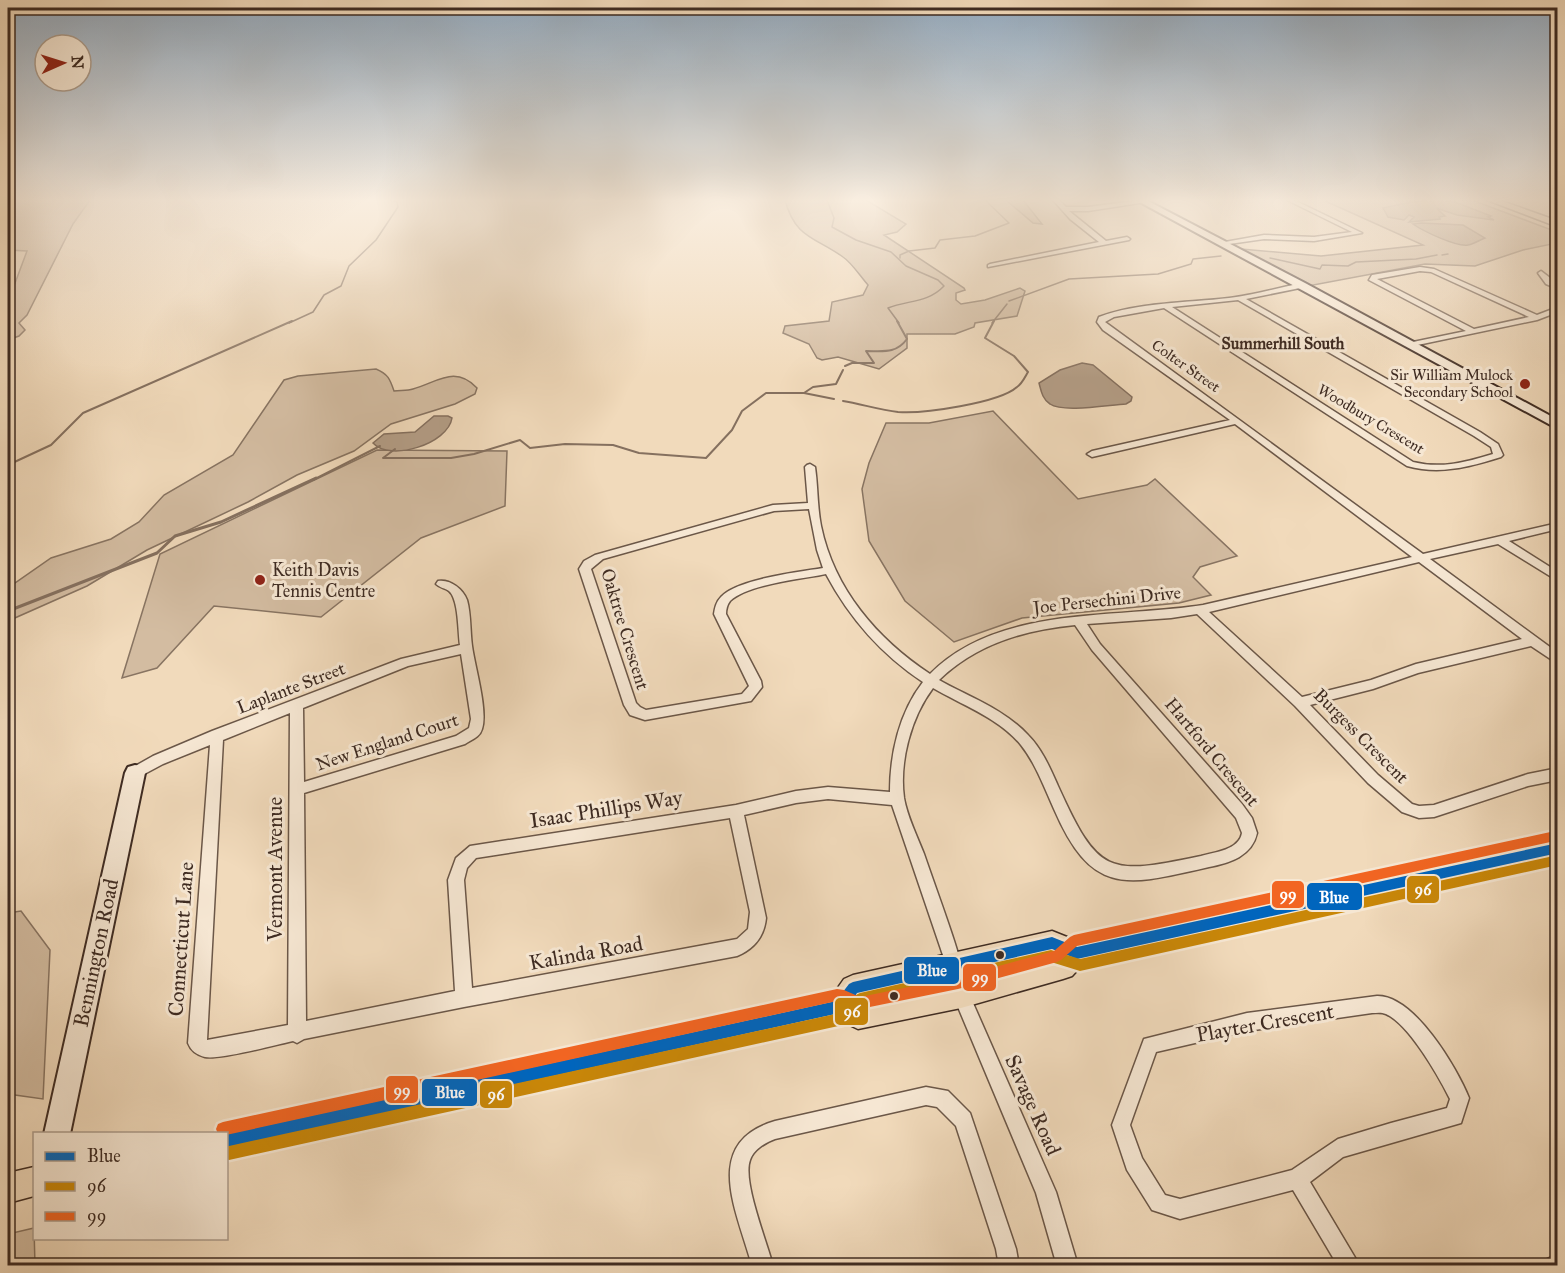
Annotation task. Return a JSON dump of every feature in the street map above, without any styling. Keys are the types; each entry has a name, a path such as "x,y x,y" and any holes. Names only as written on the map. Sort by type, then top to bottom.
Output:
{"main road":[{"path":"228,1141 840,1007 858,1016 961,995 1063,967 1077,953 1557,848"},
{"path":"840,1007 853,988 954,964 1052,943 1077,953"},
{"path":"8,1188 33,1182"}],"street":[{"path":"990,266 1024,259"},
{"path":"1253,259 1557,426"},
{"path":"1474,332 1373,280 1374,276 1420,269 1432,270 1537,318"},
{"path":"1541,273 1548,282 1557,287"},
{"name":"Colter Street","path":"1302,285 1241,299 1165,306 1112,315 1102,319 1101,322 1106,328 1237,421 1420,558"},
{"name":"Woodbury Crescent","path":"1165,306 1410,464 1433,469 1469,464 1498,454 1495,446 1477,434 1241,299"},
{"path":"1411,345 1537,318 1557,309"},
{"path":"1092,454 1237,421"},
{"path":"810,467 820,540 830,570 856,614 870,632 888,650 931,681"},
{"name":"Oaktree Crescent","path":"815,506 773,508 761,511 599,557 588,564 585,569 630,705 635,711 645,715 746,698 756,687 755,681 720,614 724,601 731,595 752,586 830,570"},
{"name":"Joe Persechini Drive","path":"954,964 897,799 896,778 904,734 912,711 931,681 948,664 990,640 1041,625 1200,610 1557,526"},
{"path":"1500,540 1557,577"},
{"path":"1420,558 1557,660"},
{"name":"New England Court","path":"296,790 460,740 475,731 478,718 460,598 454,590 442,584"},
{"name":"Burgess Crescent","path":"1200,610 1300,703 1373,779 1407,808 1419,812 1434,811 1528,780 1557,774"},
{"name":"Hartford Crescent","path":"931,681 998,718 1025,740 1046,773 1073,834 1090,858 1102,868 1113,872 1137,874 1215,859 1237,852 1249,836 1249,826 1238,810 1096,647 1078,621"},
{"path":"1300,703 1373,684 1416,669 1533,641"},
{"name":"Laplante Street","path":"135,773 158,760 405,662 466,648"},
{"name":"Vermont Avenue","path":"297,705 297,1034"},
{"name":"Connecticut Lane","path":"217,736 197,1043 203,1048 223,1048 297,1034"},
{"name":"Bennington Road","path":"57,1132 135,773"},
{"name":"Isaac Phillips Way","path":"464,998 456,880 458,867 466,856 487,848 590,835 736,811 796,797 828,793 897,799"},
{"name":"Kalinda Road","path":"297,1034 464,998 737,948 746,944 755,936 759,925 736,811"},
{"name":"Savage Road","path":"954,964 961,995 1046,1192 1068,1266"},
{"name":"Playter Crescent","path":"1368,1005 1386,1005 1409,1021 1448,1074 1460,1098 1454,1116 1390,1132 1338,1149 1297,1179 1180,1209 1160,1203 1134,1163 1121,1125 1150,1045 1247,1022 1368,1005"},
{"path":"763,1266 739,1167 744,1151 754,1139 762,1133 926,1096 941,1098 963,1120 1006,1250 1009,1266"},
{"path":"1297,1179 1350,1266"}],"shaded area":[{"path":"24,259 55,259 27,315 19,323 25,330 19,336 8,340 8,302"},
{"path":"921,259 964,288 965,290 956,293 956,300 961,304 985,300 1020,288 1025,291 1017,316 975,323 974,327 955,334 907,334 907,348 879,369 838,357 822,360 817,358 809,344 783,333 785,326 829,321 832,302 863,295 868,285 846,260"},
{"path":"1260,259 1495,259 1475,266 1425,264 1308,286"},
{"path":"1082,363 1093,365 1132,397 1131,401 1126,404 1075,408 1056,407 1047,402 1039,383 1060,370"},
{"path":"376,369 388,377 394,391 411,390 454,376 469,381 477,388 475,394 455,404 391,424 354,451 297,475 248,502 147,550 87,586 8,621 8,588 51,558 111,539 139,522 164,495 233,455 284,380 298,376"},
{"path":"993,411 1078,499 1147,485 1155,479 1237,556 1200,567 1193,577 1211,595 1179,603 1022,618 954,642 905,601 869,541 862,489 869,463 886,423 929,423"},
{"path":"434,416 452,418 440,436 430,442 417,447 392,451 373,443 384,434 415,432"},
{"name":"Keith Davis Tennis Centre","path":"377,450 507,451 505,506 421,538 321,617 214,606 157,668 122,678 160,554"},
{"path":"21,911 50,950 43,1099 8,1094 8,913"},
{"path":"33,1228 35,1265 8,1265 8,1234"}],"waterway":[{"path":"289,323 313,312 324,295 341,286 349,266 356,259"},
{"path":"899,259 906,266 938,280 944,286 925,298 888,308 899,323"},
{"path":"1009,301 1069,279 1158,274 1191,264 1193,259"},
{"path":"1276,259 1320,269 1322,265 1348,266 1356,262 1408,259"},
{"path":"992,323 1007,304"},
{"path":"8,465 51,445 83,413 292,321"},
{"path":"845,366 852,363 874,363 866,351 889,351 903,344 907,339 897,321"},
{"path":"843,401 891,411 910,412 960,406 1008,393 1020,384 1028,372 1014,356 985,338 994,321"},
{"path":"804,393 813,387 836,384 843,370"},
{"path":"395,449 383,458 451,458 474,454 520,440 530,448 565,444 613,445 639,453 706,458 732,430 742,411 766,393 804,393"},
{"path":"804,393 834,399"},
{"path":"313,480 380,446"},
{"path":"8,611 157,553 175,536 221,522 316,478"}],"transit line":[{"name":"99","path":"223,1129 837,995 860,1003 958,983 1057,956 1074,941 1555,836"},
{"name":"Blue","path":"228,1141 840,1007 853,988 1052,943 1077,953 1558,848"},
{"name":"96","path":"229,1153 843,1019 849,1015 860,999 1051,956 1080,965 1558,860"}],"place":[{"name":"Sir William Mulock Secondary School","path":"1525,384"},
{"name":"Keith Davis Tennis Centre","path":"260,580"}],"district":[{"name":"Summerhill South","path":"1283,343"}]}
